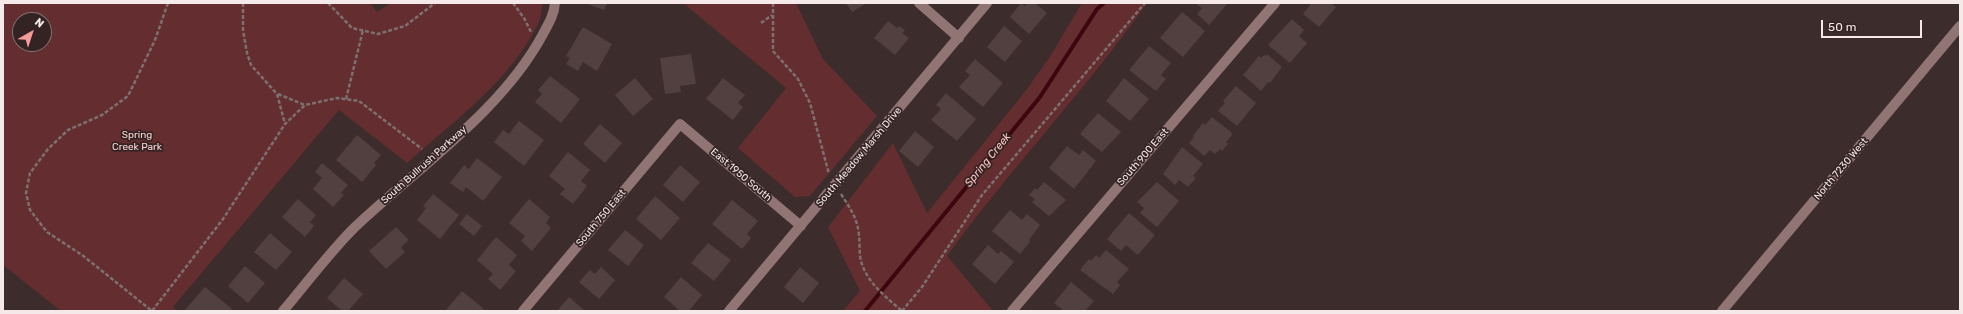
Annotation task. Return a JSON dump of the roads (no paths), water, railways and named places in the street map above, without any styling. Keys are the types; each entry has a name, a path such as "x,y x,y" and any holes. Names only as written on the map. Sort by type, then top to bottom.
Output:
{"street":[{"path":"919,3 959,38"},
{"name":"South Meadow Marsh Drive","path":"729,311 987,3"},
{"name":"South 900 East","path":"1012,311 1275,3"},
{"name":"South Bullrush Parkway","path":"283,311 353,229 454,138 498,96 531,57 555,8"},
{"name":"North 7230 West","path":"1722,311 1960,26"},
{"name":"East 1950 South","path":"680,124 801,226"},
{"name":"South 750 East","path":"523,311 680,124"}],"waterway":[{"name":"Spring Creek","path":"865,311 1040,97 1097,9 1104,3"}],"park label":[{"name":"Spring Creek Park","path":"137,140"}]}
